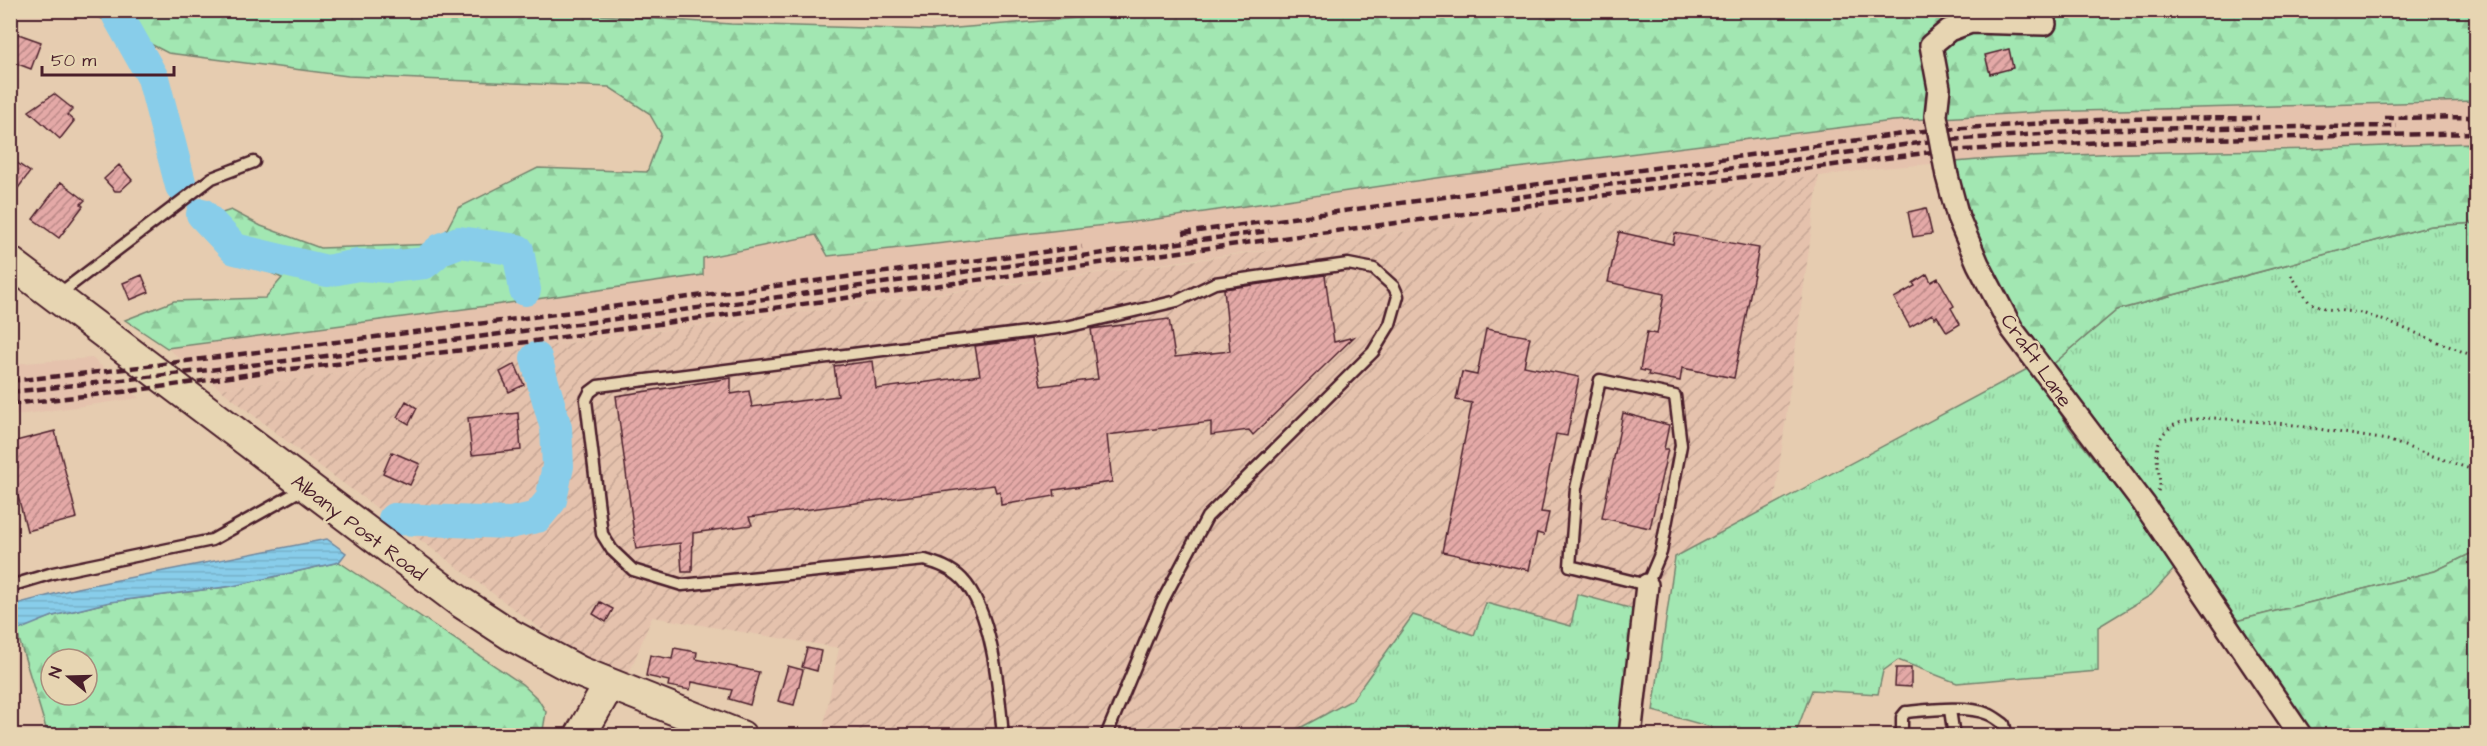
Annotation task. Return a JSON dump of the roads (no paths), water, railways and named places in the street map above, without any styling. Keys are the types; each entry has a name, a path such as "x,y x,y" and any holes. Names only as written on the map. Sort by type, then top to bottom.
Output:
{"main road":[{"name":"Albany Post Road","path":"10,261 306,487 493,624 580,672 609,685 741,735"},
{"path":"580,735 609,685"}],"street":[{"name":"Craft Lane","path":"2045,24 1971,22 1949,30 1931,45 1939,88 1936,116 1947,176 1958,217 2012,328 2144,504 2301,735"},
{"path":"1630,735 1647,585"}],"lane":[{"path":"56,296 212,178 254,162"},
{"path":"1003,735 995,668 980,605 962,579 948,568 925,560 682,585 633,570 612,550 602,534 586,400 590,392 598,386 1066,327 1178,301 1215,283 1348,264 1374,269 1394,287 1398,297 1390,324 1373,352 1207,517 1162,602 1106,735"},
{"path":"1600,380 1675,396 1681,445 1661,552 1647,585 1570,566 1576,488 1600,380"},
{"path":"10,586 53,573 212,540 306,487"},
{"path":"1902,735 1902,717 1906,712 1950,710 1987,713 2004,724 2007,735"},
{"path":"1950,710 1954,735"}],"water":[{"path":"327,539 346,553 339,562 233,586 110,602 53,616 11,633 12,605 77,588"}],"waterway":[{"path":"118,16 153,78 181,186"},
{"path":"202,214 235,249 327,271 358,265 389,267 425,263 441,249 459,242 518,250 525,290"},
{"path":"394,519 510,523 537,517 551,500 558,466 556,428 536,358"}],"railway":[{"path":"2385,118 2476,117"},
{"path":"1183,233 1931,130 2116,119 2259,118"},
{"path":"1510,198 1933,141 2117,129 2397,126"},
{"path":"10,404 131,391 273,371 491,347 1245,243 1932,152 2118,141 2476,133"},
{"path":"10,392 168,375 640,316 1269,231"},
{"path":"10,381 108,371 1082,247"}]}
